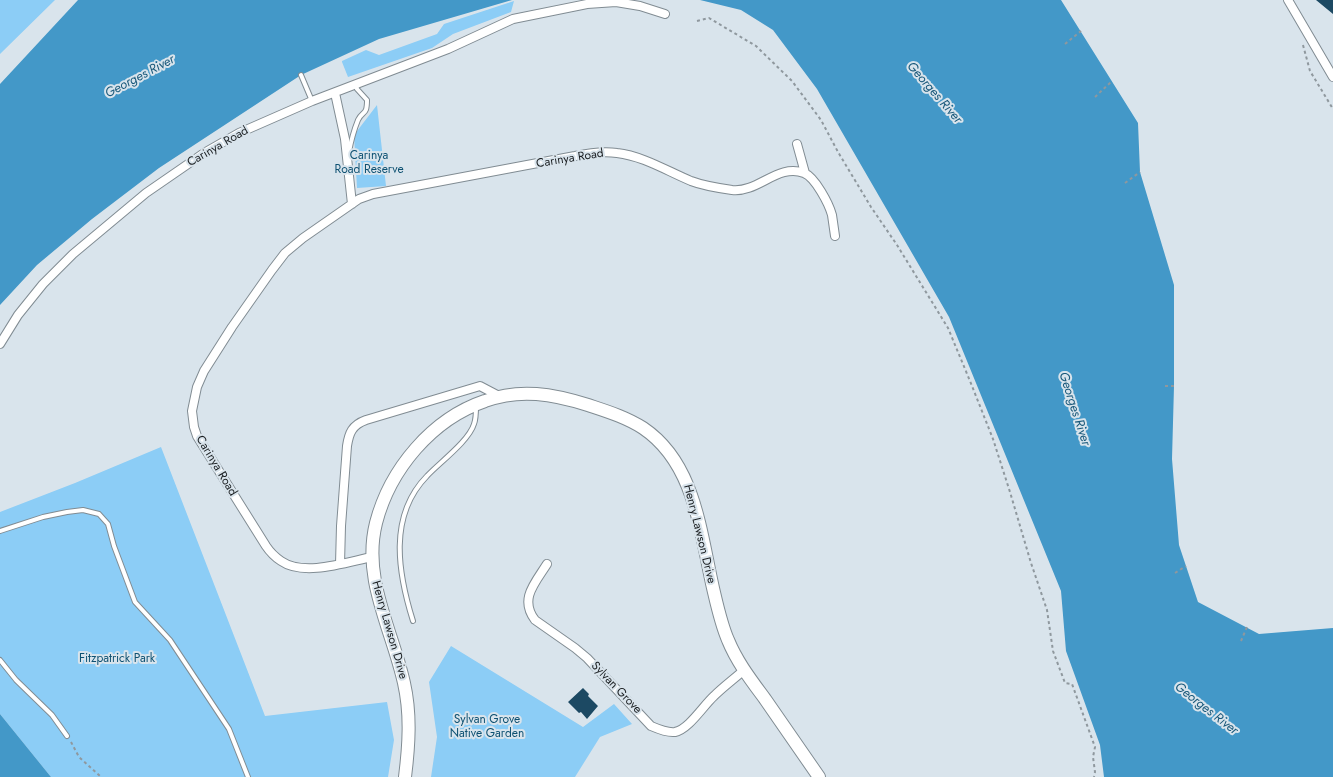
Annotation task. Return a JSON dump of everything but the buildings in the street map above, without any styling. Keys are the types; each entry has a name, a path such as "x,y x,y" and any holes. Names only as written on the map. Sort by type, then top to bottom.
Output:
{"main road":[{"name":"Henry Lawson Drive","path":"405,777 409,740 407,703 401,672 382,614 373,572 372,557 375,529 382,506 405,461 423,441 442,424 453,416 476,404 499,396 524,393 560,397 594,407 634,423 651,434 666,448 678,464 691,496 721,622 728,642 744,670 820,777"}],"street":[{"path":"1288,0 1333,77"},
{"name":"Carinya Road","path":"0,344 18,315 43,284 73,254 146,193 204,153 233,136 312,101 357,87 448,49 512,19 587,4 616,2 640,6 665,14"},
{"path":"335,93 342,124 352,204"},
{"path":"797,144 805,173 812,178 827,202 832,215 835,236"},
{"name":"Carinya Road","path":"372,557 320,568 297,567 282,562 271,552 202,445 194,426 192,411 197,387 204,371 232,327 279,260 292,247 359,199 373,194 575,156 605,152 618,153 633,157 703,185 735,190 745,190 778,174 788,171 805,173"},
{"path":"340,564 341,526 347,446 350,431 354,426 366,420 480,386 499,396"},
{"name":"Sylvan Grove","path":"547,564 529,593 528,608 530,615 575,648 586,658 651,726 667,732 675,732 682,729 714,696 744,670"}],"lane":[{"path":"301,75 312,101"},
{"path":"348,164 351,142 359,118 367,109 367,100 357,87"},
{"path":"413,621 407,603 400,571 399,539 404,518 418,487 472,430 475,424 476,404"},
{"path":"0,531 67,512 83,510 99,514 108,524 114,546 134,602 170,640 229,729 248,777"},
{"path":"0,660 16,680 52,714 67,736"}],"path":[{"path":"698,20 709,18 756,46 792,80 821,120 838,152 948,328 993,439 1047,610 1053,651 1065,683 1072,684 1095,746 1093,757 1095,772 1094,777"},
{"path":"1065,44 1081,32"},
{"path":"1303,42 1310,70 1333,109"},
{"path":"1095,97 1112,81"},
{"path":"1125,183 1140,172"},
{"path":"1165,386 1174,386"},
{"path":"1176,573 1186,566"},
{"path":"1241,640 1247,627"},
{"path":"67,736 79,757 101,777"}],"green space":[{"path":"0,0 55,0 0,54"},
{"path":"514,1 511,12 453,34 432,48 348,77 342,61 366,50 379,55 437,34 444,24"},
{"name":"Carinya Road Reserve","path":"377,105 386,186 357,188 354,135"},
{"name":"Fitzpatrick Park","path":"161,447 265,716 387,702 394,740 388,777 51,777 0,714 0,512"},
{"name":"Sylvan Grove Native Garden","path":"451,646 583,727 614,704 632,724 600,737 575,777 431,777 437,737 429,682"}],"water":[{"name":"Georges River","path":"78,0 512,0 379,39 301,75 159,168 92,219 37,265 0,305 0,84"},
{"name":"Georges River","path":"700,0 1061,0 1138,123 1140,172 1174,285 1172,459 1179,545 1198,602 1259,634 1333,628 1333,777 1104,777 1100,745 1066,651 1061,591 949,317 817,89 773,30 741,10"},
{"path":"0,714 51,777 0,777"}]}
